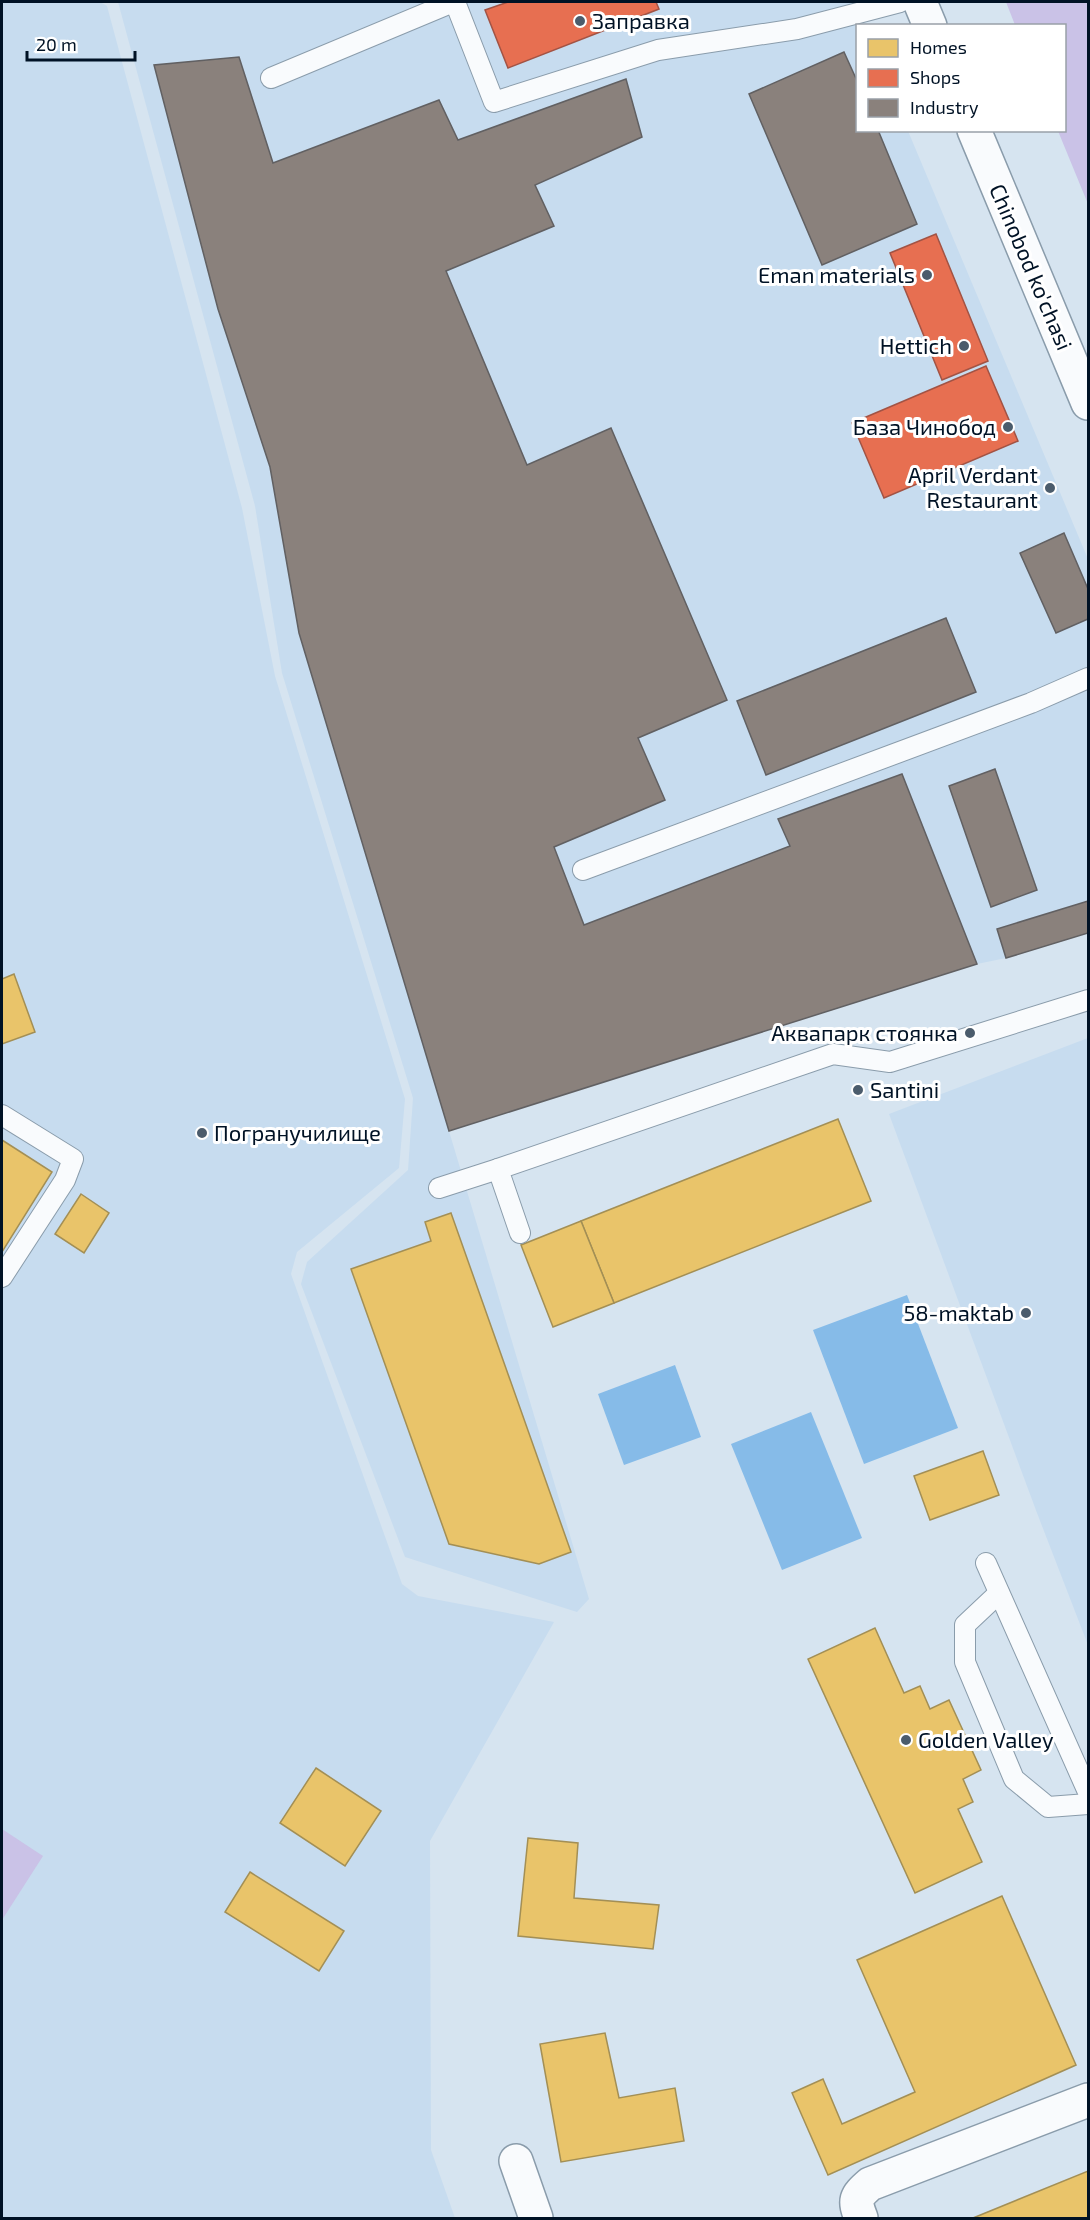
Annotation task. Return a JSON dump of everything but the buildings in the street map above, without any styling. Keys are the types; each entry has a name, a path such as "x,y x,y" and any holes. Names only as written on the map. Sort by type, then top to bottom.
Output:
{"main road":[{"path":"920,2 929,24"},
{"name":"Chinobod ko'chasi","path":"975,132 1089,403"},
{"path":"859,2206 870,2184 1089,2100"},
{"path":"516,2161 536,2218"}],"lane":[{"path":"271,78 454,2 494,102 658,50 797,29 900,2"},
{"path":"583,870 1031,703 1089,678"},
{"path":"439,1188 833,1054 890,1062 1089,1000"},
{"path":"2,1115 73,1159 65,1180 2,1276"},
{"path":"498,1169 520,1233"},
{"path":"986,1563 1089,1792"},
{"path":"999,1593 965,1625 965,1662 1014,1779 1048,1807 1089,1804"}],"shaded area":[{"name":"Погранучилище","path":"2,2 100,2 107,6 242,508 275,676 405,1099 399,1168 297,1252 291,1274 402,1584 418,1596 554,1622 430,1841 431,2150 455,2218 2,2218"},
{"path":"118,2 854,2 864,24 856,24 856,132 908,132 1088,559 1088,933 1006,958 977,964 449,1131 589,1599 577,1612 405,1557 301,1284 307,1262 408,1170 413,1098 282,673 255,506"},
{"path":"1006,2 1088,2 1088,204 1058,132 1066,132 1066,24 1015,24"},
{"name":"58-maktab","path":"1088,1038 1088,1645 889,1114"},
{"path":"2,1829 43,1856 2,1920"}],"water":[{"path":"907,1295 958,1428 864,1464 813,1330"},
{"path":"675,1365 701,1437 624,1465 598,1394"},
{"path":"811,1412 862,1538 782,1570 731,1444"}],"place":[{"name":"Заправка","path":"580,21"},
{"name":"Eman materials","path":"927,275"},
{"name":"Hettich","path":"964,346"},
{"name":"База Чинобод","path":"1008,427"},
{"name":"April Verdant Restaurant","path":"1050,488"},
{"name":"Аквапарк стоянка","path":"970,1033"},
{"name":"Santini","path":"858,1090"},
{"name":"Погранучилище","path":"202,1133"},
{"name":"58-maktab","path":"1026,1313"},
{"name":"Golden Valley","path":"906,1740"}]}
